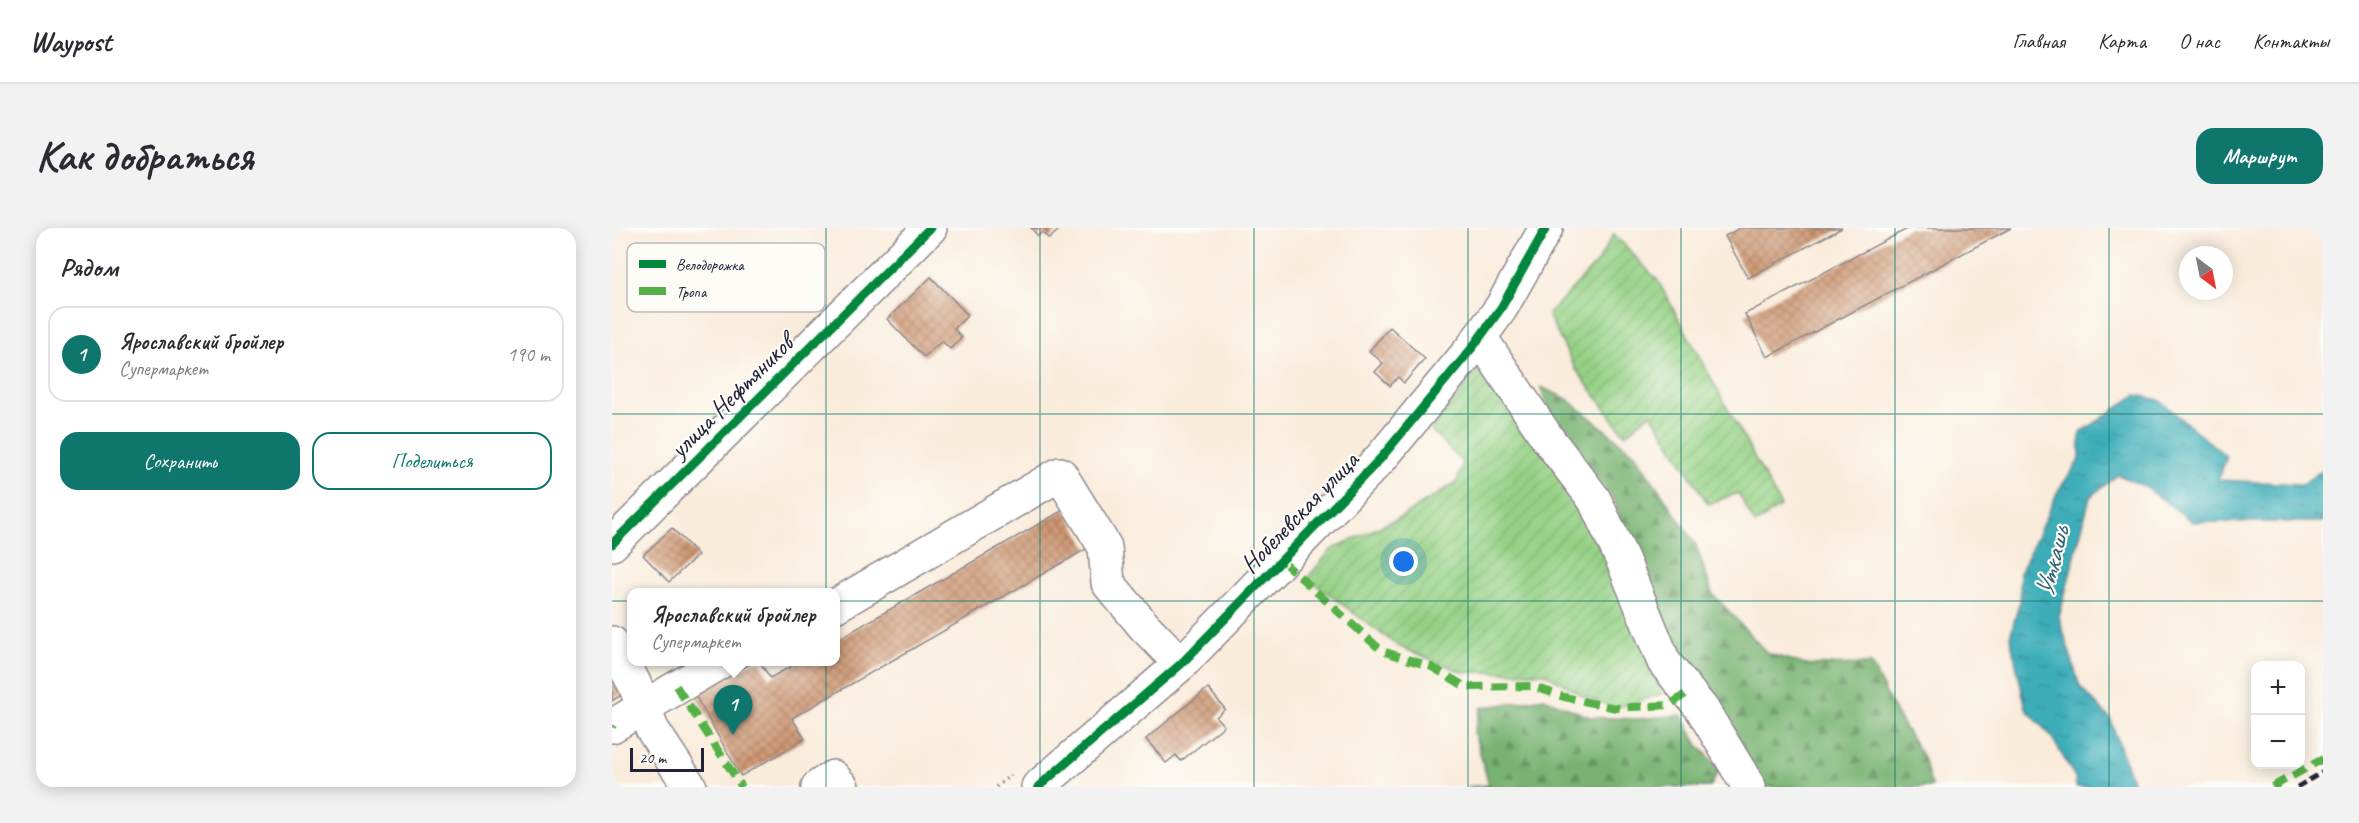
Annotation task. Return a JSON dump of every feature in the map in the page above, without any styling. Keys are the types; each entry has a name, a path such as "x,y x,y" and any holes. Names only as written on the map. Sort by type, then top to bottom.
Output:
{"street":[{"name":"улица Нефтяников","path":"612,544 930,228"},
{"name":"Нобелевская улица","path":"1026,780 1181,664 1381,458 1501,308 1546,228"},
{"path":"1480,337 1548,438 1594,500 1623,561 1664,662 1702,709 1749,787"},
{"path":"840,603 1060,474 1105,547 1108,583 1144,626 1181,664"},
{"path":"612,643 634,683 652,729 690,787"},
{"path":"612,726 713,666"},
{"path":"818,787 833,777 842,787"}],"path":[{"path":"996,787 1026,780"}],"green space":[{"path":"1614,234 1658,281 1781,506 1755,524 1738,493 1708,504 1651,413 1625,435 1575,368 1548,315 1598,261"},
{"path":"1481,365 1582,504 1613,564 1662,694 1616,708 1583,696 1545,673 1462,672 1398,646 1307,578 1332,549 1403,516 1457,482 1463,463 1431,430"},
{"path":"1541,387 1567,399 1635,454 1696,545 1712,593 1767,653 1806,665 1871,664 1896,714 1923,757 1932,787 1766,787 1702,686 1661,628 1642,582 1614,500 1549,415"},
{"path":"1544,698 1590,717 1638,719 1682,715 1698,745 1720,769 1710,787 1466,787 1489,785 1474,732 1481,708"}],"water":[{"name":"Уткашь","path":"2136,395 2159,400 2227,457 2218,480 2302,484 2323,470 2323,522 2193,522 2144,486 2118,475 2090,497 2059,617 2080,687 2110,718 2134,787 2076,787 2075,777 2051,736 2026,709 2010,637 2020,600 2020,573 2058,491 2080,459 2080,433"}],"building":[{"path":"1031,228 1061,228 1049,239 1042,232 1038,236"},
{"path":"1740,228 1842,228 1748,278 1725,236"},
{"path":"1909,228 2011,228 1767,357 1745,314"},
{"path":"931,277 968,315 954,329 962,337 950,349 942,341 924,357 887,319"},
{"path":"1390,327 1425,359 1404,383 1398,377 1390,386 1375,372 1383,363 1369,351"},
{"path":"1065,509 1088,548 792,718 805,739 741,776 695,695 746,666 762,666 770,678 792,666 840,666 840,638"},
{"path":"672,528 698,555 669,582 643,555"},
{"path":"612,676 623,694 612,701"},
{"path":"1208,688 1225,709 1216,717 1224,726 1181,761 1176,755 1166,763 1146,739"}],"railway":[{"path":"2297,787 2323,772"}],"marked path":[{"path":"1282,561 1382,651 1432,667 1466,687 1532,686 1564,697 1616,708 1670,705 1688,692"},
{"path":"676,686 742,787"},
{"path":"2272,787 2323,759"}],"cycle path":[{"path":"612,544 930,228"},
{"path":"1038,787 1181,664 1381,458 1472,348 1501,308 1546,228"}],"place":[{"name":"Ярославский бройлер","path":"733,735"}]}
